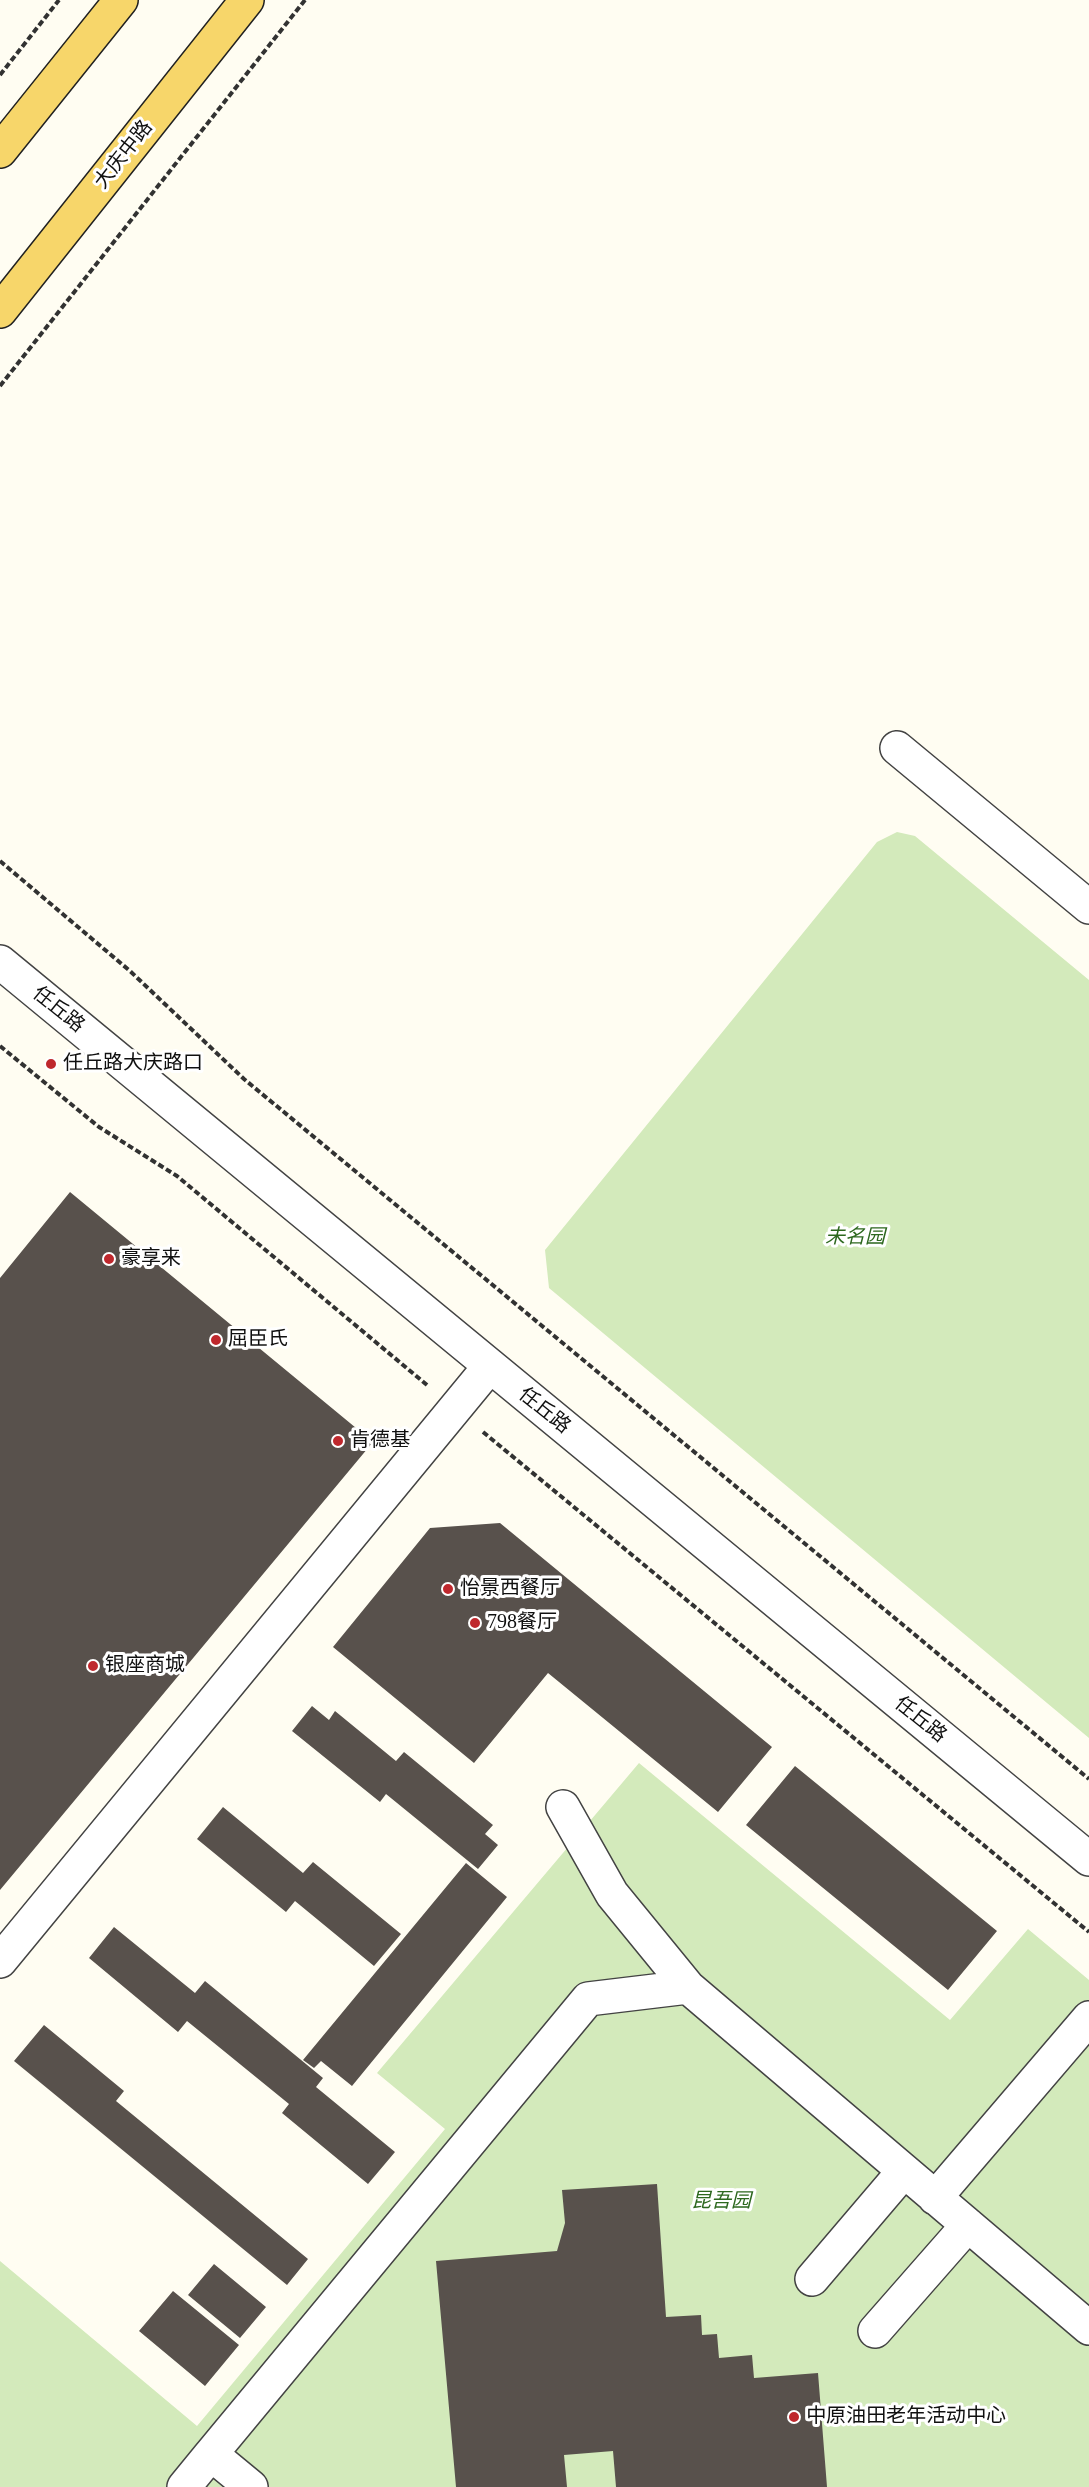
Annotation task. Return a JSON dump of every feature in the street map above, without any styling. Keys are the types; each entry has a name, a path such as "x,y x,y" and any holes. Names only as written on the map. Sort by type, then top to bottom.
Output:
{"main road":[{"path":"0,151 121,0"},
{"name":"大庆中路","path":"0,311 247,0"}],"street":[{"path":"897,748 1089,907"},
{"name":"任丘路","path":"0,962 1089,1859"},
{"path":"0,1961 490,1366"},
{"path":"563,1807 612,1894 688,1988 1089,2328"},
{"path":"184,2487 588,1999 688,1988"},
{"path":"935,2198 1089,2018"},
{"path":"813,2279 904,2171"},
{"path":"875,2331 968,2225"},
{"path":"211,2454 251,2487"}],"path":[{"path":"0,75 59,0"},
{"path":"0,386 305,0"},
{"path":"0,861 130,971 244,1079 1089,1779"},
{"path":"0,1046 99,1127 177,1176 455,1409 1089,1932"}],"green space":[{"name":"未名园","path":"897,832 915,836 1089,980 1089,1738 549,1288 545,1250 877,842"},
{"name":"昆吾园","path":"639,1763 950,2020 1028,1929 1089,1980 1089,2487 0,2487 0,2261 197,2426 445,2129 377,2073"}],"building":[{"name":"银座商城","path":"70,1192 373,1442 0,1890 0,1278"},
{"path":"500,1523 772,1747 718,1812 548,1673 474,1763 333,1647 430,1528"},
{"path":"312,1706 329,1720 335,1711 396,1761 404,1752 493,1825 485,1834 498,1845 478,1869 386,1794 380,1802 292,1731"},
{"path":"795,1766 997,1931 948,1990 746,1825"},
{"path":"223,1807 303,1873 313,1862 401,1934 374,1966 295,1901 286,1912 197,1839"},
{"path":"466,1863 507,1897 352,2086 321,2061 314,2068 303,2060"},
{"path":"114,1927 195,1993 205,1981 323,2078 316,2087 395,2152 368,2184 282,2113 289,2104 187,2021 178,2032 89,1958"},
{"path":"44,2025 124,2091 116,2101 308,2259 287,2285 14,2061"},
{"path":"657,2184 666,2317 701,2315 702,2335 717,2334 719,2358 752,2355 754,2378 818,2373 827,2487 616,2487 613,2451 564,2455 567,2487 456,2487 436,2261 557,2251 565,2223 562,2190"},
{"path":"214,2264 266,2307 240,2338 188,2295"},
{"path":"173,2291 239,2345 205,2386 139,2331"}],"place":[{"name":"任丘路大庆路口","path":"51,1064"},
{"name":"豪享来","path":"109,1259"},
{"name":"屈臣氏","path":"216,1340"},
{"name":"肯德基","path":"338,1441"},
{"name":"怡景西餐厅","path":"448,1589"},
{"name":"798餐厅","path":"475,1623"},
{"name":"银座商城","path":"93,1666"},
{"name":"中原油田老年活动中心","path":"794,2417"}]}
